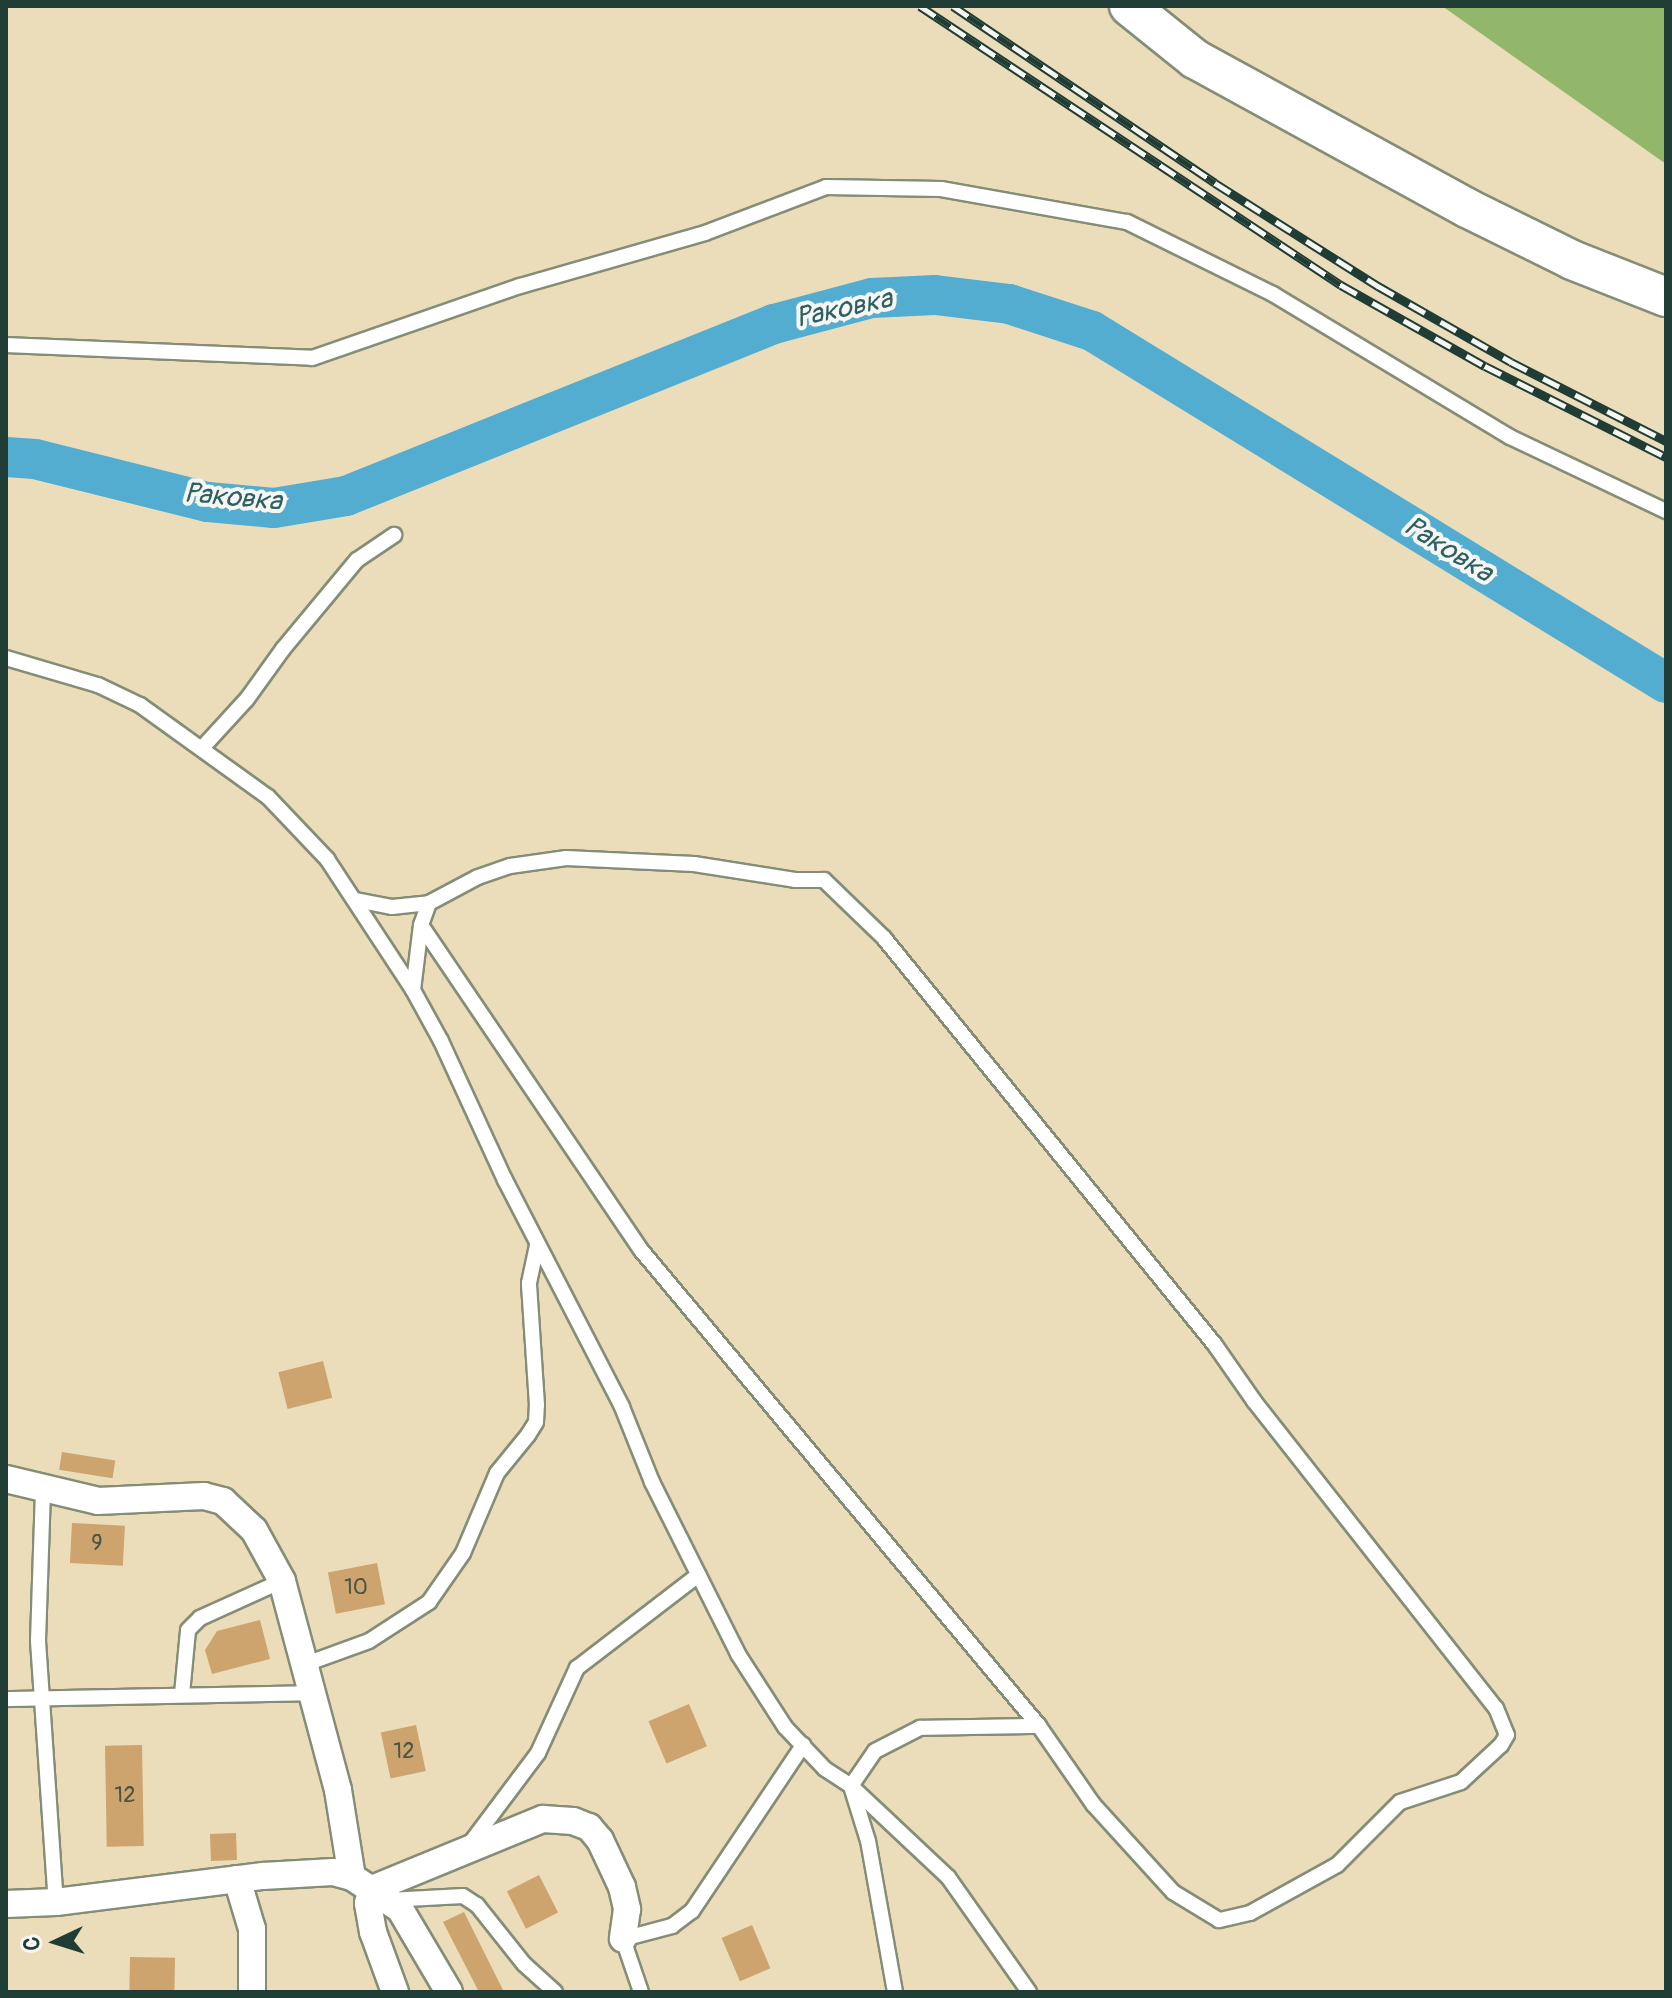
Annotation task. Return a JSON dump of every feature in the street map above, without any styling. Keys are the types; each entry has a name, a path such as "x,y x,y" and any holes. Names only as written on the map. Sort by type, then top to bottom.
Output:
{"main road":[{"path":"1129,6 1195,59 1467,208 1572,260 1666,297"}],"street":[{"path":"6,1479 98,1501 204,1496 223,1501 254,1530 282,1581 338,1790 371,1889 368,1903 373,1932 395,1992"},
{"path":"371,1889 543,1819 558,1817 589,1827 614,1863 627,1909 623,1939"},
{"path":"6,1904 56,1902 315,1872 371,1889 408,1920 449,1992"},
{"path":"237,1879 252,1929 252,1992"}],"lane":[{"path":"6,345 312,358 520,286 705,233 826,187 941,189 1127,222 1273,294 1510,437 1666,511"},
{"path":"203,747 247,699 283,649 357,560 394,535"},
{"path":"6,658 98,685 140,705 203,747 268,797 327,859 413,990 441,1041 537,1245 622,1407 652,1482 738,1654 785,1727 825,1769 851,1786 948,1877 1029,1992"},
{"path":"356,900 392,907 429,903 478,877 510,866 566,858 694,864 795,880 824,880 839,891 884,938 1215,1345 1264,1413 1496,1708 1507,1735 1482,1766 1461,1782 1400,1802 1388,1811 1358,1848 1337,1865 1280,1900 1237,1918 1219,1920 1173,1892 1093,1804 1039,1726 641,1250 421,925"},
{"path":"413,990 421,925 429,903"},
{"path":"303,1665 369,1641 429,1602 463,1553 497,1473 536,1422 529,1283 537,1245"},
{"path":"43,1490 38,1641 56,1902"},
{"path":"467,1849 538,1753 577,1668 698,1575"},
{"path":"182,1694 188,1630 200,1618 282,1581"},
{"path":"6,1699 313,1693"},
{"path":"851,1786 875,1751 920,1728 1039,1726"},
{"path":"641,1992 623,1939 672,1926 692,1911 803,1745"},
{"path":"851,1786 868,1841 895,1992"},
{"path":"371,1889 463,1896 477,1905 524,1964 555,1992"}],"green space":[{"path":"1442,6 1666,6 1666,164"}],"building":[{"path":"323,1361 332,1398 288,1409 278,1372"},
{"path":"62,1452 115,1460 113,1478 59,1470"},
{"path":"72,1523 125,1526 123,1566 70,1563"},
{"path":"377,1563 385,1604 336,1614 328,1573"},
{"path":"260,1620 270,1659 212,1674 205,1650 217,1631"},
{"path":"689,1704 707,1746 666,1764 648,1721"},
{"path":"416,1725 426,1771 391,1778 381,1732"},
{"path":"142,1745 144,1846 107,1847 105,1746"},
{"path":"236,1833 237,1860 211,1861 210,1834"},
{"path":"539,1875 558,1912 526,1929 507,1891"},
{"path":"464,1912 504,1992 479,1992 443,1922"},
{"path":"752,1925 770,1968 740,1981 722,1938"},
{"path":"130,1957 175,1958 174,1992 129,1992"}],"waterway":[{"name":"Раковка","path":"6,457 35,459 208,502 274,508 346,496 774,324 872,298 935,295 1009,304 1092,331 1666,683"}],"railway":[{"path":"920,6 1341,285 1485,366 1666,457"},
{"path":"953,6 1215,183 1378,286 1511,362 1666,441"}]}
